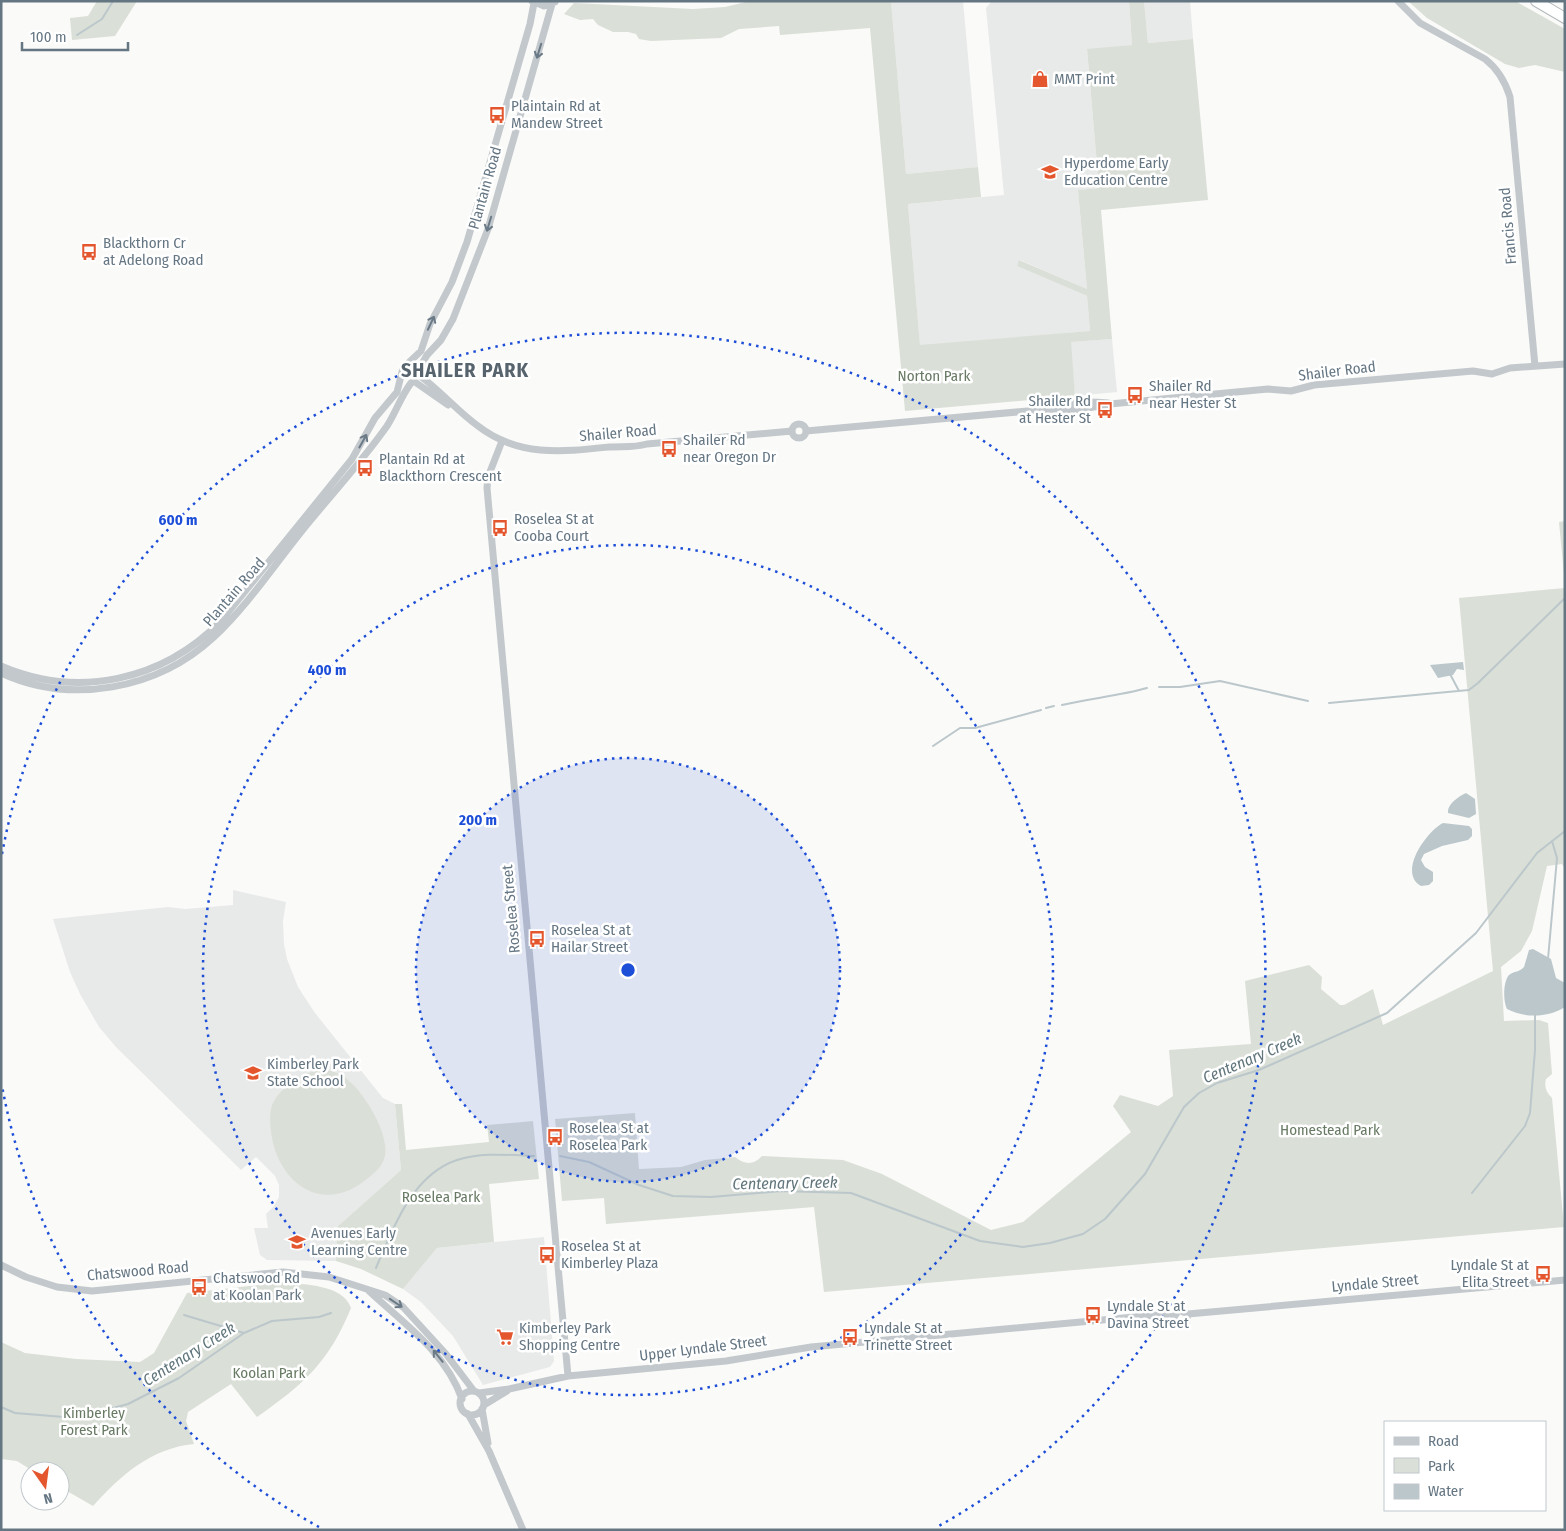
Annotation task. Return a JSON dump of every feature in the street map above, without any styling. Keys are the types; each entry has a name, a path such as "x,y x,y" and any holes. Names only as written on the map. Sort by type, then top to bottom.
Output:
{"highway":[{"path":"1536,1 1565,18"}],"street":[{"name":"Francis Road","path":"1398,1 1420,23 1485,59 1492,65 1505,83 1510,97 1535,366"},
{"path":"533,2 544,6 554,3"},
{"name":"Plantain Road","path":"408,365 421,351 426,333 452,282 467,242 524,46 533,2"},
{"name":"Plantain Road","path":"1,673 47,687 76,690 103,688 149,678 196,652 230,621 378,437 450,325 482,244 554,3"},
{"name":"Shailer Road","path":"417,377 484,430 502,441 526,449 559,452 612,447 632,448 647,444 792,431 795,437 800,438 804,437 806,430 1050,409 1077,410 1110,404 1268,389 1291,391 1314,385 1473,371 1492,374 1510,368 1565,364"},
{"path":"408,365 414,365 417,377 406,381 402,374 403,368 408,365"},
{"name":"Plantain Road","path":"1,666 31,677 54,681 102,682 141,673 185,652 221,622 352,459 375,418 398,392 402,374"},
{"name":"Roselea Street","path":"502,441 488,476 487,488 568,1376"},
{"name":"Chatswood Road","path":"1,1265 26,1277 75,1290 108,1291 283,1272 329,1277 385,1295 413,1316 476,1392"},
{"name":"Lyndale Street","path":"1188,1314 1565,1280"},
{"name":"Chatswood Road","path":"369,1291 408,1324 428,1345 447,1369 462,1398"},
{"path":"1179,1310 1188,1314 1188,1319 1183,1324 1176,1323 1174,1317 1179,1310"},
{"name":"Upper Lyndale Street","path":"476,1392 509,1389 568,1376 726,1361 811,1347 1156,1315 1174,1317"},
{"name":"Upper Lyndale Street","path":"483,1407 509,1389"},
{"path":"489,1451 483,1398 476,1392 466,1393 462,1398 461,1406 468,1414 489,1451 523,1530"},
{"path":"468,1414 476,1414 483,1407"}],"shaded area":[{"path":"891,1 963,1 978,167 906,174"},
{"path":"992,1 1129,1 1132,45 1087,50 1099,188 1078,190 1087,289 1020,260 1017,266 1087,296 1090,331 920,346 908,204 1004,195 986,8"},
{"path":"1144,1 1190,1 1193,39 1148,43"},
{"path":"1112,339 1117,392 1075,396 1070,342"},
{"name":"Kimberley Park State School","path":"233,890 286,902 283,921 284,944 287,959 298,987 315,1013 383,1098 395,1104 401,1170 337,1227 336,1261 267,1260 260,1255 254,1228 268,1228 266,1214 279,1197 279,1185 275,1176 256,1157 241,1170 116,1047 99,1027 80,994 70,972 53,919 168,907 185,909 233,905"},
{"path":"544,1237 554,1361 550,1367 483,1385 453,1336 421,1302 403,1289 437,1248"}],"green space":[{"path":"97,1 137,1 115,36 72,40 70,18 88,16"},
{"name":"Norton Park","path":"750,1 891,1 906,174 978,167 981,197 908,204 920,345 1090,331 1087,296 1017,266 1019,260 1087,289 1078,190 1099,188 1087,49 1132,45 1129,1 1144,1 1148,43 1193,39 1208,200 1101,210 1112,339 1071,342 1075,396 905,411 870,28 780,35 779,26 739,29 721,38 651,41 639,39 636,34 628,32 613,32 598,25 593,19 580,20 564,14 574,3 693,9 725,7"},
{"path":"1408,1 1515,1 1565,29 1565,72 1535,65 1519,68 1505,64 1427,18"},
{"path":"1565,521 1565,585 1559,522"},
{"name":"Homestead Park","path":"1565,588 1565,869 1562,864 1547,866 1532,931 1521,951 1501,967 1504,1021 1539,1020 1548,1023 1552,1074 1546,1079 1545,1087 1552,1098 1564,1227 824,1292 814,1207 606,1224 604,1198 562,1201 555,1119 635,1113 639,1169 681,1167 705,1160 735,1157 746,1163 756,1161 762,1156 843,1160 882,1174 991,1230 1023,1222 1131,1132 1113,1106 1120,1095 1158,1106 1173,1096 1169,1050 1251,1044 1245,981 1309,965 1322,977 1321,989 1340,1005 1344,1005 1373,989 1383,1025 1493,971 1459,598"},
{"path":"332,1071 355,1086 368,1104 380,1126 385,1156 379,1168 363,1182 346,1191 330,1195 315,1193 302,1187 290,1177 281,1164 275,1148 270,1120 274,1101 289,1084 311,1072"},
{"name":"Roselea Park","path":"395,1104 402,1104 406,1150 489,1142 487,1125 533,1121 539,1179 489,1184 494,1242 437,1248 403,1289 361,1269 336,1261 337,1227 401,1170"},
{"name":"Kimberley Forest Park","path":"284,1282 312,1285 332,1290 347,1300 351,1308 343,1327 324,1358 288,1394 257,1417 231,1384 188,1412 186,1421 194,1444 164,1451 150,1457 125,1474 93,1506 70,1493 70,1461 20,1461 20,1463 1,1459 1,1342 25,1353 76,1359 140,1362 154,1353 187,1293"}],"water":[{"path":"1463,662 1464,670 1457,669 1453,675 1438,678 1430,665"},
{"path":"1466,793 1475,799 1476,814 1469,818 1448,813 1451,804"},
{"path":"1443,823 1469,826 1472,829 1472,836 1468,840 1442,846 1424,854 1421,860 1425,867 1433,872 1433,881 1429,885 1421,886 1414,880 1413,862 1429,834"},
{"path":"1533,949 1551,959 1556,978 1565,983 1565,1007 1558,1011 1536,1016 1521,1014 1507,1009 1504,992 1509,975 1524,967 1529,950"}],"waterway":[{"path":"77,35 102,19 113,1"},
{"path":"1329,703 1469,690 1565,598"},
{"path":"1450,674 1459,691"},
{"path":"1159,687 1180,687 1220,681 1308,701"},
{"path":"1062,705 1147,688"},
{"path":"1046,708 1054,706"},
{"path":"933,746 960,728 975,728 1041,710"},
{"name":"Centenary Creek","path":"560,1156 589,1162 639,1185 673,1196 711,1197 781,1191 851,1193 980,1241 1023,1247 1050,1243 1083,1234 1105,1219 1145,1174 1184,1107 1199,1093 1217,1083 1259,1070 1387,1013 1476,933 1537,853 1565,831"},
{"path":"1548,959 1557,858 1552,841"},
{"path":"1472,1193 1525,1126 1530,1113 1535,1050 1535,1015"},
{"name":"Centenary Creek","path":"376,1268 397,1220 406,1205 416,1190 441,1167 466,1157 495,1155 534,1156"},
{"name":"Centenary Creek","path":"1,1407 15,1413 76,1418 128,1404 179,1378 244,1333 272,1321 319,1317 331,1313"},
{"path":"184,1315 244,1333"}],"place":[{"name":"MMT Print","path":"1040,79"},
{"name":"Plaintain Rd at Mandew Street","path":"497,115"},
{"name":"Hyperdome Early Education Centre","path":"1050,172"},
{"name":"Blackthorn Cr at Adelong Road","path":"89,252"},
{"name":"Shailer Rd near Hester St","path":"1135,395"},
{"name":"Shailer Rd at Hester St","path":"1105,410"},
{"name":"Shailer Rd near Oregon Dr","path":"669,449"},
{"name":"Plantain Rd at Blackthorn Crescent","path":"365,468"},
{"name":"Roselea St at Cooba Court","path":"500,528"},
{"name":"Roselea St at Hailar Street","path":"537,939"},
{"name":"Kimberley Park State School","path":"253,1073"},
{"name":"Roselea St at Roselea Park","path":"555,1137"},
{"name":"Avenues Early Learning Centre","path":"297,1242"},
{"name":"Roselea St at Kimberley Plaza","path":"547,1255"},
{"name":"Lyndale St at Elita Street","path":"1543,1274"},
{"name":"Chatswood Rd at Koolan Park","path":"199,1287"},
{"name":"Lyndale St at Davina Street","path":"1093,1315"},
{"name":"Kimberley Park Shopping Centre","path":"505,1337"},
{"name":"Lyndale St at Trinette Street","path":"850,1337"}],"district":[{"name":"SHAILER PARK","path":"465,370"}],"park label":[{"name":"Koolan Park","path":"269,1373"}]}
